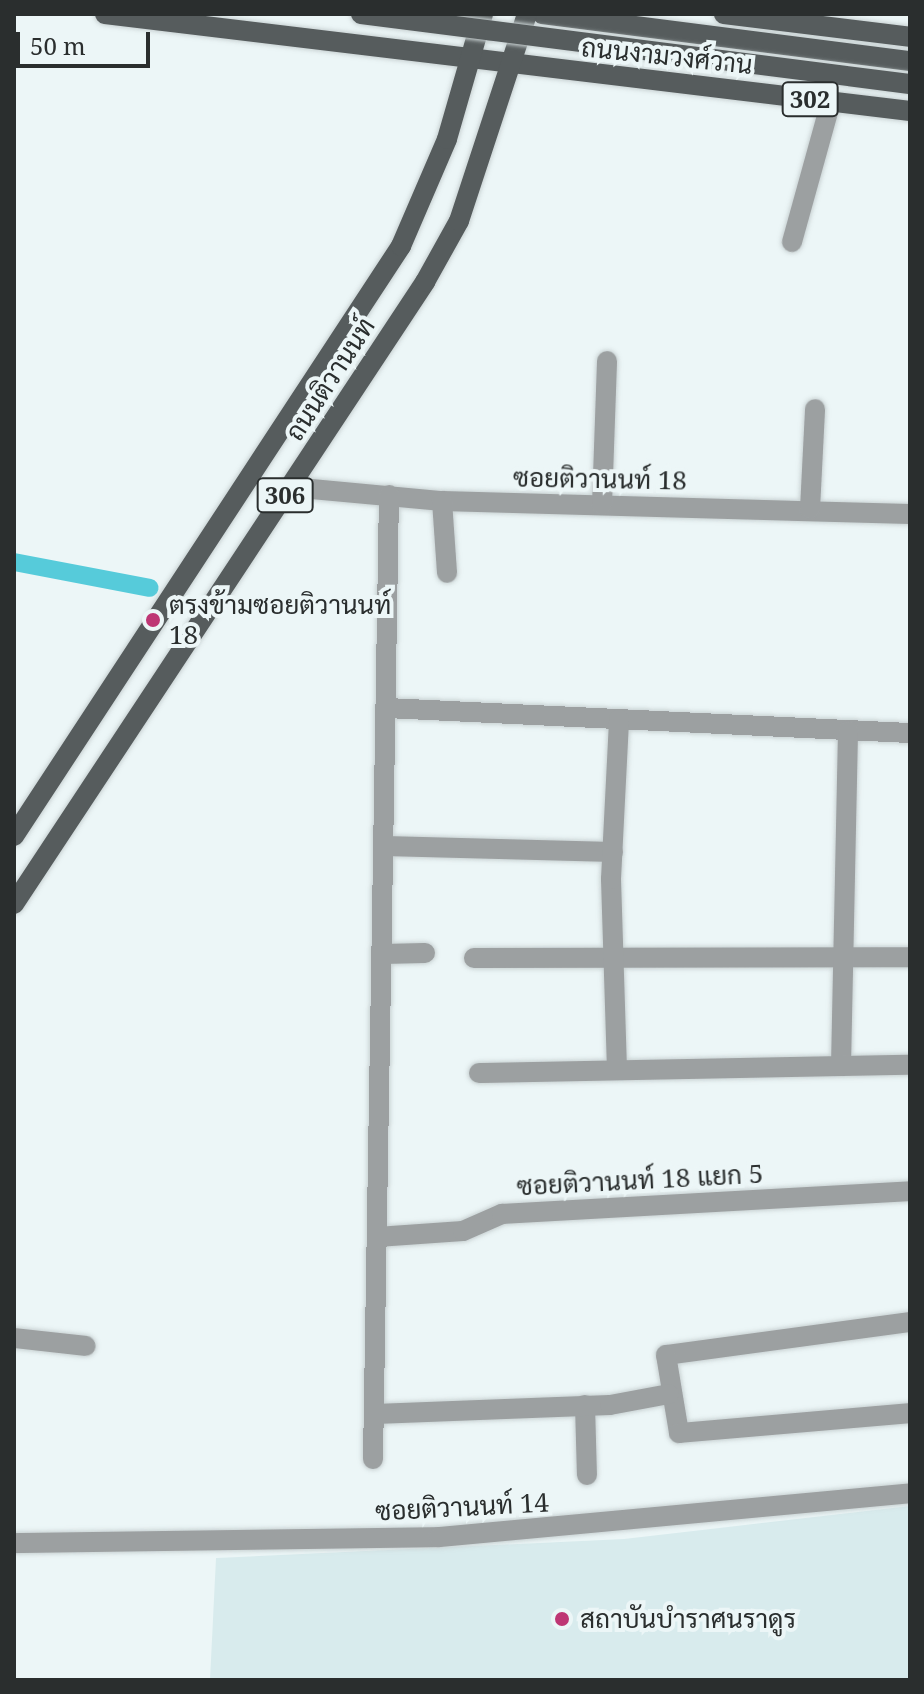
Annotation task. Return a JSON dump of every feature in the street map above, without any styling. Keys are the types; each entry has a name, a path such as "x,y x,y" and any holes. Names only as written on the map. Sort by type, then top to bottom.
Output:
{"main road":[{"name":"302","path":"105,14 473,61 516,58"},
{"path":"361,14 910,84"},
{"path":"454,14 483,20 516,58"},
{"name":"ถนนงามวงศ์วาน","path":"724,14 910,37"},
{"path":"528,15 910,61"},
{"path":"528,15 667,50 710,87"},
{"name":"ถนนติวานนท์","path":"14,904 290,487 459,221 528,15"},
{"name":"ถนนติวานนท์","path":"14,836 401,246 473,61 483,20"},
{"name":"ถนนงามวงศ์วาน","path":"516,58 710,87 910,111"}],"street":[{"path":"792,242 831,101"},
{"path":"602,505 607,361"},
{"path":"810,509 815,409"},
{"name":"ซอยติวานนท์ 18","path":"290,487 442,501 910,514"},
{"path":"373,1459 389,495"},
{"path":"442,501 447,573"},
{"path":"387,708 910,733"},
{"path":"617,1070 613,852 619,719"},
{"path":"841,1066 848,731"},
{"path":"385,846 613,852"},
{"path":"383,954 425,953"},
{"path":"474,958 910,957"},
{"path":"479,1073 910,1065"},
{"name":"ซอยติวานนท์ 18 แยก 5","path":"377,1237 463,1231 502,1214 910,1191"},
{"path":"910,1322 671,1349 669,1394 675,1429 683,1433 910,1413"},
{"path":"14,1338 86,1346"},
{"path":"375,1414 585,1405 669,1394"},
{"path":"585,1405 587,1475"},
{"name":"ซอยติวานนท์ 14","path":"14,1543 439,1537 910,1493"}],"shaded area":[{"name":"สถาบันบำราศนราดูร","path":"910,1506 910,1680 210,1680 216,1558 624,1539"}],"waterway":[{"path":"14,562 150,588"}],"place":[{"name":"ตรงข้ามซอยติวานนท์ 18","path":"153,620"},
{"name":"สถาบันบำราศนราดูร","path":"562,1619"}]}
